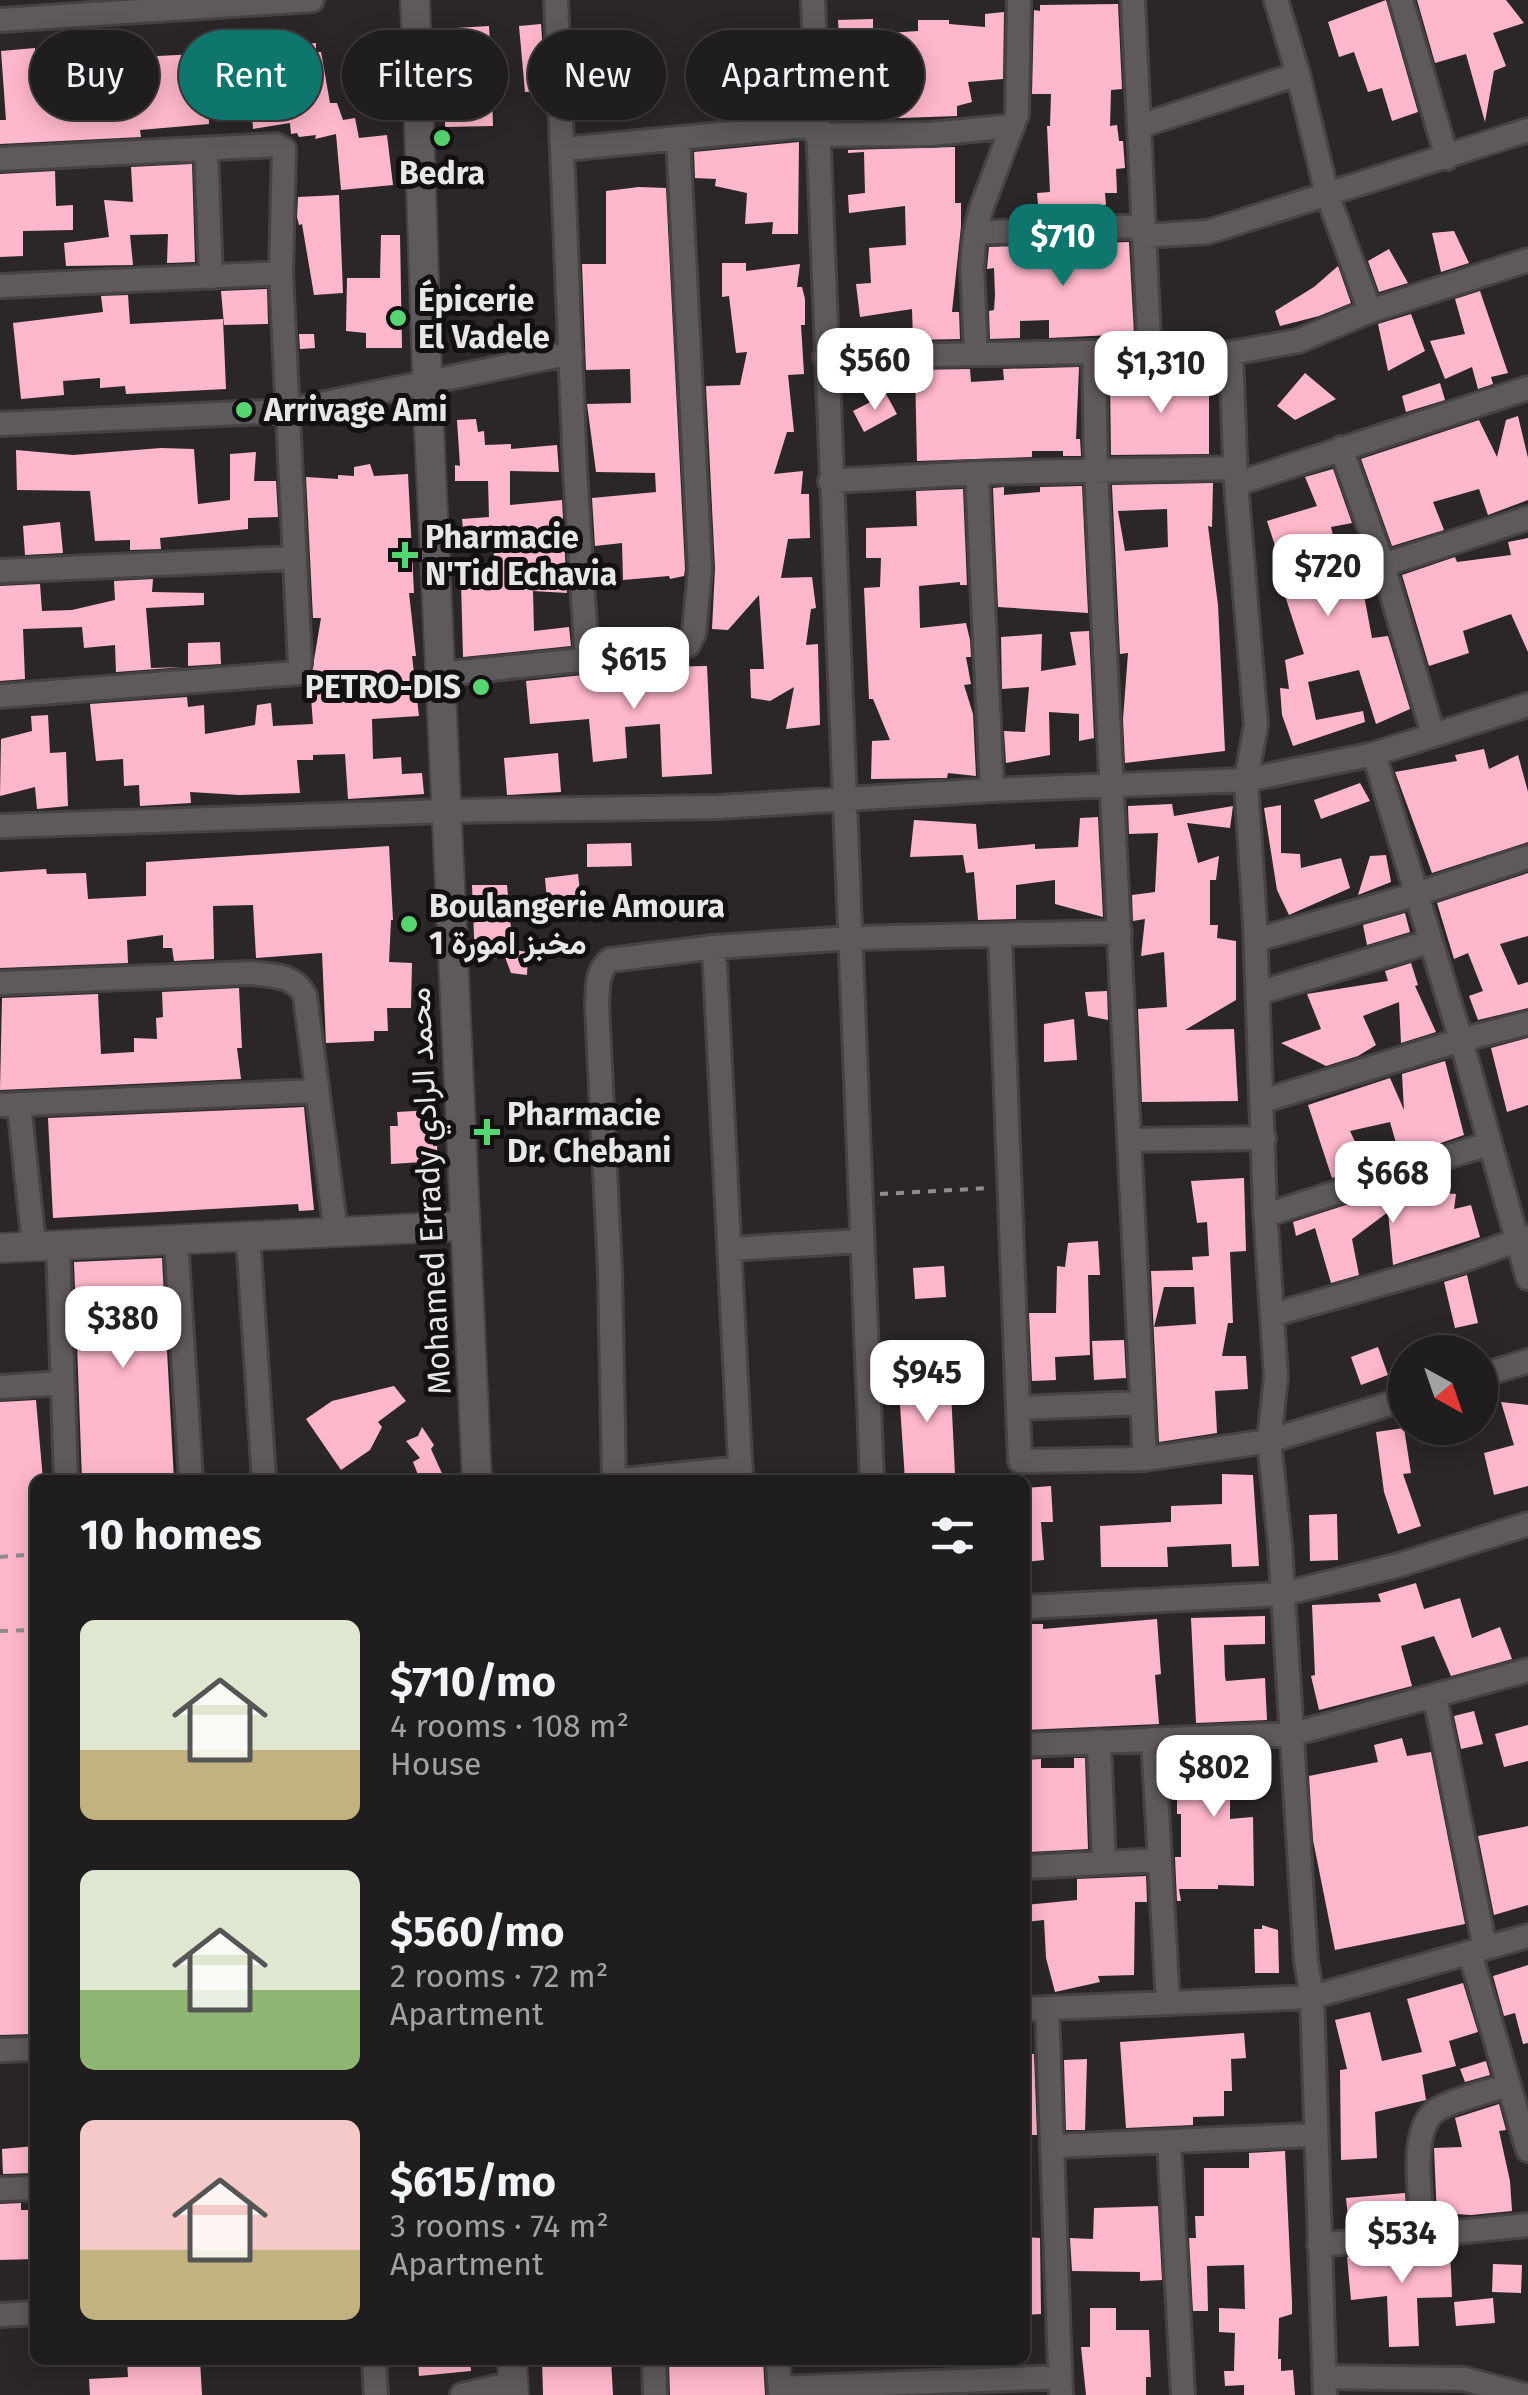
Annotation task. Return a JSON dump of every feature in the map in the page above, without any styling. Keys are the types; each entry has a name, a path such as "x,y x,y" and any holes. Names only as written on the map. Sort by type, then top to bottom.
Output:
{"street":[{"path":"0,20 312,0"},
{"name":"Mohamed Errady محمد الرادي","path":"415,0 477,1475"},
{"path":"556,0 574,470 587,660"},
{"path":"813,0 872,1475"},
{"path":"976,354 972,266 975,234 1017,114 1019,0"},
{"path":"1132,0 1150,360"},
{"path":"1276,0 1327,194 1370,310"},
{"path":"1401,0 1447,158"},
{"path":"1140,126 1298,74"},
{"path":"564,149 816,130 931,134 1013,126"},
{"path":"975,234 1208,232 1528,130"},
{"path":"441,674 670,650 688,645 694,633 700,569 678,138"},
{"path":"0,160 276,145 284,149 281,274 300,663 297,673 0,696"},
{"path":"206,149 211,276"},
{"path":"825,357 1094,352 1150,360 1231,353 1298,341 1370,310 1528,260"},
{"path":"0,286 281,274"},
{"path":"1094,352 1096,472 1145,1459"},
{"path":"0,424 286,411 571,353"},
{"path":"1231,353 1236,476 1256,725 1246,780 1276,1377 1269,1441 1283,1594 1306,1962 1312,1997 1325,2386 1464,2387 1524,2395"},
{"path":"830,481 977,473 1236,476 1527,393"},
{"path":"1341,448 1434,734"},
{"path":"977,473 992,790"},
{"path":"1382,565 1528,518"},
{"path":"0,571 294,558"},
{"path":"0,826 448,811 719,807 992,790 1246,780 1374,754 1528,705"},
{"path":"1374,754 1461,1040 1488,1144 1522,1239 1528,1278"},
{"path":"1256,940 1528,857"},
{"path":"614,1475 610,1272 597,1006 598,976 610,960 714,947 852,938 1120,932"},
{"path":"1000,936 1020,1461 1145,1459 1269,1441 1388,1404"},
{"path":"1258,993 1429,942"},
{"path":"714,947 741,1474"},
{"path":"0,983 251,973 289,978 299,985 305,996 336,1232"},
{"path":"1263,1101 1528,1023"},
{"path":"66,1475 62,1384 46,1246 10,1105 318,1090"},
{"path":"1132,1140 1264,1138"},
{"path":"1266,1214 1488,1144"},
{"path":"0,1248 464,1226"},
{"path":"248,1236 264,1475"},
{"path":"1272,1315 1455,1263 1522,1239"},
{"path":"176,1240 191,1475"},
{"path":"730,1249 862,1241"},
{"path":"1498,1370 1528,1361"},
{"path":"0,1387 62,1384"},
{"path":"1019,1408 1142,1403"},
{"path":"1030,1607 1283,1594 1399,1565 1528,1524"},
{"path":"1030,1745 1292,1734 1528,1670"},
{"path":"1436,1697 1478,1950 1528,2150"},
{"path":"1153,1739 1168,2003"},
{"path":"1098,1741 1104,1864"},
{"path":"1030,1867 1159,1860"},
{"path":"778,2365 780,2391 924,2378 1061,2386 1053,2146 1036,2009 1312,1997 1528,1936"},
{"path":"0,2050 30,2049"},
{"path":"1423,2236 1419,2150 1423,2125 1440,2108 1509,2085"},
{"path":"1053,2146 1314,2134"},
{"path":"1169,2140 1183,2395"},
{"path":"0,2189 30,2188"},
{"path":"1319,2245 1528,2225"},
{"path":"0,2314 30,2313"},
{"path":"374,2365 376,2395"},
{"path":"654,2365 656,2395"},
{"path":"462,2395 513,2379"}],"path":[{"path":"860,1195 1010,1186"},
{"path":"0,1556 30,1554"},
{"path":"0,1631 30,1630"}],"building":[{"path":"1386,0 1418,112 1392,121 1382,88 1368,92 1354,52 1339,57 1328,22"},
{"path":"1417,0 1506,0 1524,23 1493,33 1506,66 1494,71 1485,122 1466,54 1435,63"},
{"path":"1118,4 1122,89 1111,90 1110,126 1117,125 1119,141 1123,141 1125,168 1116,169 1117,193 1105,193 1106,205 1100,206 1100,213 1039,215 1037,193 1050,192 1047,126 1051,94 1032,94 1034,10 1040,11 1040,5"},
{"path":"1004,12 1003,79 968,82 972,102 957,106 957,116 924,117 924,30 918,30 918,20 949,20 949,24 985,27 985,14"},
{"path":"873,19 873,30 839,30 838,20"},
{"path":"541,24 541,30 528,30 528,92 525,92 519,26"},
{"path":"489,26 489,30 439,30"},
{"path":"30,48 30,120 159,120 159,56 179,55 179,120 209,120 209,124 140,130 141,137 0,144 0,120 6,120 1,51"},
{"path":"322,58 330,103 337,103 342,120 355,120 359,138 387,135 393,185 341,190 336,134 315,139 316,135 299,137 297,133 291,134 290,123 253,129 252,120 322,120"},
{"path":"445,120 493,120 493,126 445,127"},
{"path":"799,142 798,234 772,234 773,222 745,224 747,193 715,186 716,179 695,178 694,152"},
{"path":"955,147 955,203 961,203 961,226 952,312 959,312 960,339 913,340 912,309 860,317 856,284 871,283 869,248 906,245 905,206 849,213 848,195 865,193 864,152 848,150"},
{"path":"192,164 195,262 167,263 168,234 130,235 133,265 66,266 64,243 109,237 104,200 133,202 131,167"},
{"path":"55,171 56,206 73,205 73,230 23,231 23,256 0,257 0,174"},
{"path":"666,188 685,569 684,576 670,579 669,576 623,580 622,543 595,546 592,498 656,492 655,473 596,472 587,404 631,403 630,369 586,370 582,264 606,264 606,191"},
{"path":"339,195 343,293 314,295 302,224 299,225 297,217 298,197"},
{"path":"1454,231 1469,263 1441,272 1432,233"},
{"path":"381,235 400,235 402,348 366,348 366,333 346,331 347,278 380,278"},
{"path":"1129,242 1134,334 1049,338 1049,320 1020,321 1020,338 990,339 989,311 994,310 995,295 994,268 987,269 989,247"},
{"path":"1389,249 1408,283 1379,292 1368,261"},
{"path":"722,263 746,263 746,271 800,264 797,287 802,287 805,299 805,325 801,325 804,374 788,375 794,432 787,432 774,474 803,471 801,494 809,494 810,538 788,539 781,578 812,577 816,608 811,609 806,645 818,644 820,725 786,729 794,687 770,701 751,698 750,669 764,669 759,595 728,630 712,629 715,568 706,386 740,385 747,352 736,353 729,296 722,297"},
{"path":"1338,266 1351,303 1280,326 1275,311 1314,287"},
{"path":"267,289 268,324 224,325 221,291"},
{"path":"1480,291 1508,373 1491,377 1493,384 1478,389 1472,367 1445,379 1430,341 1465,334 1455,299"},
{"path":"128,295 130,324 223,319 226,389 126,394 125,386 100,388 100,378 63,381 64,395 21,399 13,323 103,312 101,296"},
{"path":"1411,314 1425,351 1388,371 1378,324"},
{"path":"299,334 314,334 315,348 300,349"},
{"path":"1079,367 1076,439 1080,439 1081,456 1063,456 1063,451 1032,451 1032,457 917,461 915,370 970,369 971,382 1004,380 1003,369"},
{"path":"1209,373 1209,454 1111,455 1110,382"},
{"path":"1305,373 1336,399 1295,420 1277,406"},
{"path":"1440,383 1445,400 1406,412 1402,396"},
{"path":"886,394 897,414 864,432 853,411"},
{"path":"1518,416 1528,458 1528,500 1488,515 1479,489 1433,502 1444,530 1392,546 1361,459 1479,420 1497,457 1506,420"},
{"path":"476,419 478,432 484,431 485,445 511,444 511,449 557,445 559,472 510,471 510,505 562,500 567,593 533,591 534,631 569,627 571,646 463,657 461,582 496,579 492,534 464,537 462,519 489,517 488,481 455,481 455,465 460,466 457,420"},
{"path":"194,449 198,504 230,500 230,454 256,452 254,481 276,481 278,517 248,518 248,529 160,538 161,549 130,550 130,540 95,541 90,491 17,490 16,450 73,455"},
{"path":"370,464 374,476 408,474 414,593 409,593 419,716 372,719 373,759 401,757 402,774 422,773 424,794 348,799 345,754 313,755 313,760 297,760 300,793 190,792 191,803 140,806 139,785 124,786 123,759 96,761 90,704 187,697 188,707 204,705 205,734 255,725 257,705 271,703 273,726 313,724 310,684 321,618 313,618 306,477 354,476 354,467"},
{"path":"1333,469 1352,523 1331,527 1347,592 1363,590 1372,638 1388,636 1410,709 1376,724 1359,670 1308,682 1316,720 1363,711 1365,722 1293,746 1282,715 1280,688 1289,689 1285,660 1304,654 1273,559 1279,558 1267,521 1317,506 1305,477"},
{"path":"1213,483 1212,527 1208,526 1218,605 1225,751 1125,763 1123,719 1128,653 1120,654 1112,485","holes":["1167,509 1168,547 1125,551 1118,511"]},
{"path":"1082,486 1088,613 998,607 993,488 1004,487 1004,495 1040,492 1040,487"},
{"path":"963,489 967,585 960,582 919,586 920,628 966,623 971,684 964,685 973,714 976,776 948,773 947,778 871,779 872,741 890,740 873,699 869,699 864,588 880,587 881,558 866,558 866,528 917,526 916,491"},
{"path":"60,522 63,553 25,555 23,526"},
{"path":"1528,538 1528,652 1511,614 1463,631 1469,653 1429,666 1402,575 1455,557 1457,562 1511,555 1508,542"},
{"path":"153,579 152,592 204,593 204,605 146,608 151,668 183,667 116,672 115,645 84,648 82,627 23,629 25,679 0,681 0,586 40,584 42,611 72,610 115,600 114,581"},
{"path":"1089,631 1094,738 1079,741 1079,714 1049,712 1050,755 1006,763 1004,731 1025,732 1029,687 1002,689 1001,637 1042,634 1041,671 1076,665 1070,632"},
{"path":"220,642 221,664 188,666 188,643"},
{"path":"707,666 712,774 662,777 660,724 625,727 627,758 593,762 589,719 530,724 526,681 658,667"},
{"path":"48,715 50,753 66,752 68,806 37,809 35,787 0,796 1,739 32,731 31,716"},
{"path":"1484,749 1489,769 1518,755 1528,792 1528,842 1432,873 1395,772 1457,761 1455,755"},
{"path":"558,753 561,792 507,795 504,758"},
{"path":"1360,783 1370,801 1321,819 1314,800"},
{"path":"1172,804 1174,816 1233,806 1230,828 1187,823 1198,863 1219,856 1216,880 1210,880 1210,925 1218,925 1217,938 1236,941 1236,1000 1185,1030 1234,1029 1238,1101 1142,1102 1138,1009 1167,1007 1164,952 1141,956 1145,919 1133,921 1132,895 1155,892 1158,833 1129,834 1128,806"},
{"path":"1281,805 1281,853 1300,854 1301,868 1341,858 1350,888 1289,915 1277,890 1264,808"},
{"path":"1098,817 1103,917 1055,904 1055,880 1016,885 1016,919 978,920 974,872 966,873 963,855 910,857 914,820 976,824 978,849 1035,844 1035,849 1078,847 1080,818"},
{"path":"631,843 632,866 587,867 587,844"},
{"path":"389,846 393,920 389,962 412,963 411,1008 387,1008 388,1031 374,1031 374,1041 326,1043 322,953 256,958 253,905 213,906 214,959 174,961 172,948 163,948 163,935 127,940 128,963 0,968 0,872 46,869 47,874 86,873 88,899 146,896 146,862"},
{"path":"1386,855 1391,882 1358,895 1370,856"},
{"path":"1528,873 1528,936 1500,944 1518,985 1528,982 1528,1008 1478,1020 1469,996 1483,991 1468,953 1454,959 1437,903"},
{"path":"578,874 582,909 548,912 545,878"},
{"path":"472,885 507,885 514,950 528,952 527,975 511,973 505,957 475,961"},
{"path":"1405,913 1410,932 1367,945 1363,925"},
{"path":"1411,963 1418,985 1415,986 1436,1032 1401,1043 1399,1002 1363,1016 1376,1045 1358,1056 1326,1066 1281,1043 1321,1029 1307,994 1388,981 1385,971"},
{"path":"239,988 242,1048 237,1048 241,1079 0,1090 2,998 98,994 101,1054 134,1052 134,1038 157,1039 156,1018 163,1017 162,992"},
{"path":"1107,991 1108,1020 1088,1016 1085,992"},
{"path":"1074,1019 1077,1060 1044,1062 1044,1024"},
{"path":"1528,1038 1528,1105 1507,1112 1491,1048"},
{"path":"1445,1061 1464,1135 1400,1157 1390,1122 1350,1131 1367,1167 1332,1178 1308,1105 1390,1078 1404,1110 1402,1074"},
{"path":"304,1107 314,1210 299,1211 298,1204 53,1218 48,1118"},
{"path":"432,1110 433,1146 437,1146 438,1161 391,1164 390,1126 398,1126 397,1112"},
{"path":"1436,1176 1444,1193 1456,1194 1454,1209 1471,1205 1480,1237 1393,1265 1388,1212 1352,1239 1359,1275 1331,1283 1315,1228 1296,1236 1293,1222"},
{"path":"1244,1178 1246,1251 1230,1252 1233,1323 1228,1323 1222,1356 1246,1356 1248,1389 1215,1391 1217,1433 1159,1442 1151,1271 1193,1270 1192,1257 1209,1256 1207,1222 1197,1223 1191,1181","holes":["1164,1287 1194,1287 1196,1324 1154,1327"]},
{"path":"1098,1241 1100,1275 1088,1275 1090,1355 1055,1357 1056,1380 1032,1381 1029,1313 1056,1313 1057,1266 1065,1267 1068,1243"},
{"path":"162,1258 174,1475 82,1475 74,1262"},
{"path":"944,1266 946,1297 915,1299 913,1268"},
{"path":"1467,1275 1478,1323 1455,1328 1444,1282"},
{"path":"1124,1340 1126,1378 1094,1380 1092,1341"},
{"path":"1378,1347 1388,1375 1361,1385 1351,1357"},
{"path":"950,1370 955,1474 905,1475 898,1375"},
{"path":"394,1386 406,1401 378,1422 382,1427 370,1450 341,1470 306,1419 332,1401"},
{"path":"36,1400 43,1475 30,1475 30,2034 0,2035 0,1402"},
{"path":"1501,1402 1528,1405 1528,1486 1494,1495 1484,1453 1514,1445"},
{"path":"422,1427 434,1445 431,1449 443,1475 418,1475 413,1462 420,1458 406,1441 418,1436"},
{"path":"1388,1430 1388,1445 1407,1445 1411,1473 1403,1474 1421,1526 1398,1534 1384,1492 1376,1432"},
{"path":"1222,1474 1253,1475 1259,1566 1232,1567 1231,1544 1167,1547 1168,1567 1101,1567 1100,1526 1171,1522 1171,1506 1222,1504"},
{"path":"1051,1486 1053,1522 1041,1522 1044,1560 1030,1561 1030,1488"},
{"path":"1337,1514 1338,1560 1310,1561 1309,1515"},
{"path":"1416,1583 1424,1609 1460,1598 1472,1638 1500,1627 1512,1659 1451,1676 1434,1636 1401,1646 1412,1686 1319,1710 1311,1676 1315,1675 1312,1605 1381,1602 1378,1594"},
{"path":"1265,1616 1265,1644 1224,1645 1226,1681 1265,1678 1267,1720 1196,1723 1191,1618"},
{"path":"1157,1619 1161,1674 1155,1675 1159,1724 1030,1730 1030,1624 1043,1624 1043,1629"},
{"path":"1474,1711 1483,1744 1461,1749 1454,1716"},
{"path":"1528,1725 1528,1761 1504,1767 1495,1734"},
{"path":"1402,1738 1407,1756 1431,1752 1465,1924 1335,1950 1313,1840 1309,1776 1378,1762 1374,1745"},
{"path":"1270,1750 1270,1778 1193,1779 1230,1799 1230,1819 1253,1817 1254,1886 1179,1889 1181,1901 1177,1901 1175,1857 1181,1857 1181,1814 1177,1814 1177,1788 1171,1788 1169,1754"},
{"path":"1074,1758 1085,1758 1088,1849 1030,1852 1030,1760 1041,1759 1041,1768 1074,1768"},
{"path":"1528,1826 1528,1905 1494,1915 1478,1836"},
{"path":"1146,1876 1147,1902 1135,1902 1134,1975 1098,1976 1100,1982 1055,1992 1046,1958 1044,1920 1030,1921 1030,1905 1077,1900 1077,1879"},
{"path":"1262,1925 1278,1930 1279,1973 1255,1973 1254,1929 1262,1929"},
{"path":"1528,1965 1528,2043 1523,2044 1515,2013 1504,2016 1493,1976"},
{"path":"1463,1983 1478,2032 1449,2041 1456,2066 1422,2075 1426,2100 1375,2112 1377,2158 1341,2160 1340,2070 1347,2069 1335,2020 1370,2012 1382,2061 1422,2052 1407,1999"},
{"path":"1244,2033 1246,2058 1231,2059 1232,2091 1224,2091 1224,2116 1193,2117 1193,2125 1126,2128 1120,2042"},
{"path":"1030,2054 1034,2054 1037,2135 1030,2135"},
{"path":"1087,2059 1085,2130 1066,2130 1064,2060"},
{"path":"1486,2061 1490,2075 1465,2082 1460,2069"},
{"path":"1499,2104 1506,2130 1499,2131 1512,2211 1441,2213 1437,2219 1434,2148 1462,2147 1455,2118"},
{"path":"30,2146 30,2173 3,2174 2,2149"},
{"path":"1285,2151 1292,2314 1279,2318 1278,2359 1281,2371 1293,2370 1295,2395 1244,2395 1244,2385 1225,2386 1224,2371 1234,2371 1235,2333 1219,2332 1219,2308 1245,2309 1244,2265 1207,2266 1208,2311 1193,2311 1189,2238 1196,2238 1195,2216 1204,2216 1204,2168 1249,2168 1249,2153"},
{"path":"1405,2193 1407,2222 1349,2227 1346,2198"},
{"path":"21,2203 21,2210 30,2210 30,2259 0,2260 0,2204"},
{"path":"1158,2206 1162,2280 1140,2281 1140,2272 1072,2271 1070,2238 1093,2239 1094,2208"},
{"path":"1030,2237 1040,2238 1041,2314 1030,2315"},
{"path":"1450,2248 1452,2297 1417,2298 1419,2346 1389,2347 1387,2296 1351,2300 1347,2257"},
{"path":"1493,2264 1522,2265 1521,2293 1492,2292"},
{"path":"1493,2298 1495,2323 1456,2326 1454,2302"},
{"path":"1090,2308 1116,2308 1116,2330 1149,2330 1151,2377 1146,2377 1146,2395 1086,2395 1081,2347 1090,2347"},
{"path":"127,2365 200,2365 202,2395 90,2395 89,2379 128,2377"},
{"path":"418,2365 470,2365 471,2371 419,2376"},
{"path":"542,2365 611,2365 613,2395 543,2395"},
{"path":"669,2365 763,2365 765,2395 670,2395"}],"place":[{"name":"Bedra","path":"442,138"},
{"name":"Épicerie El Vadele","path":"398,318"},
{"name":"Arrivage Ami","path":"244,410"},
{"name":"Pharmacie N'Tid Echavia","path":"405,555"},
{"name":"PETRO-DIS","path":"481,687"},
{"name":"Boulangerie Amoura 1 مخبز امورة","path":"409,924"},
{"name":"Pharmacie Dr. Chebani","path":"487,1132"}]}
